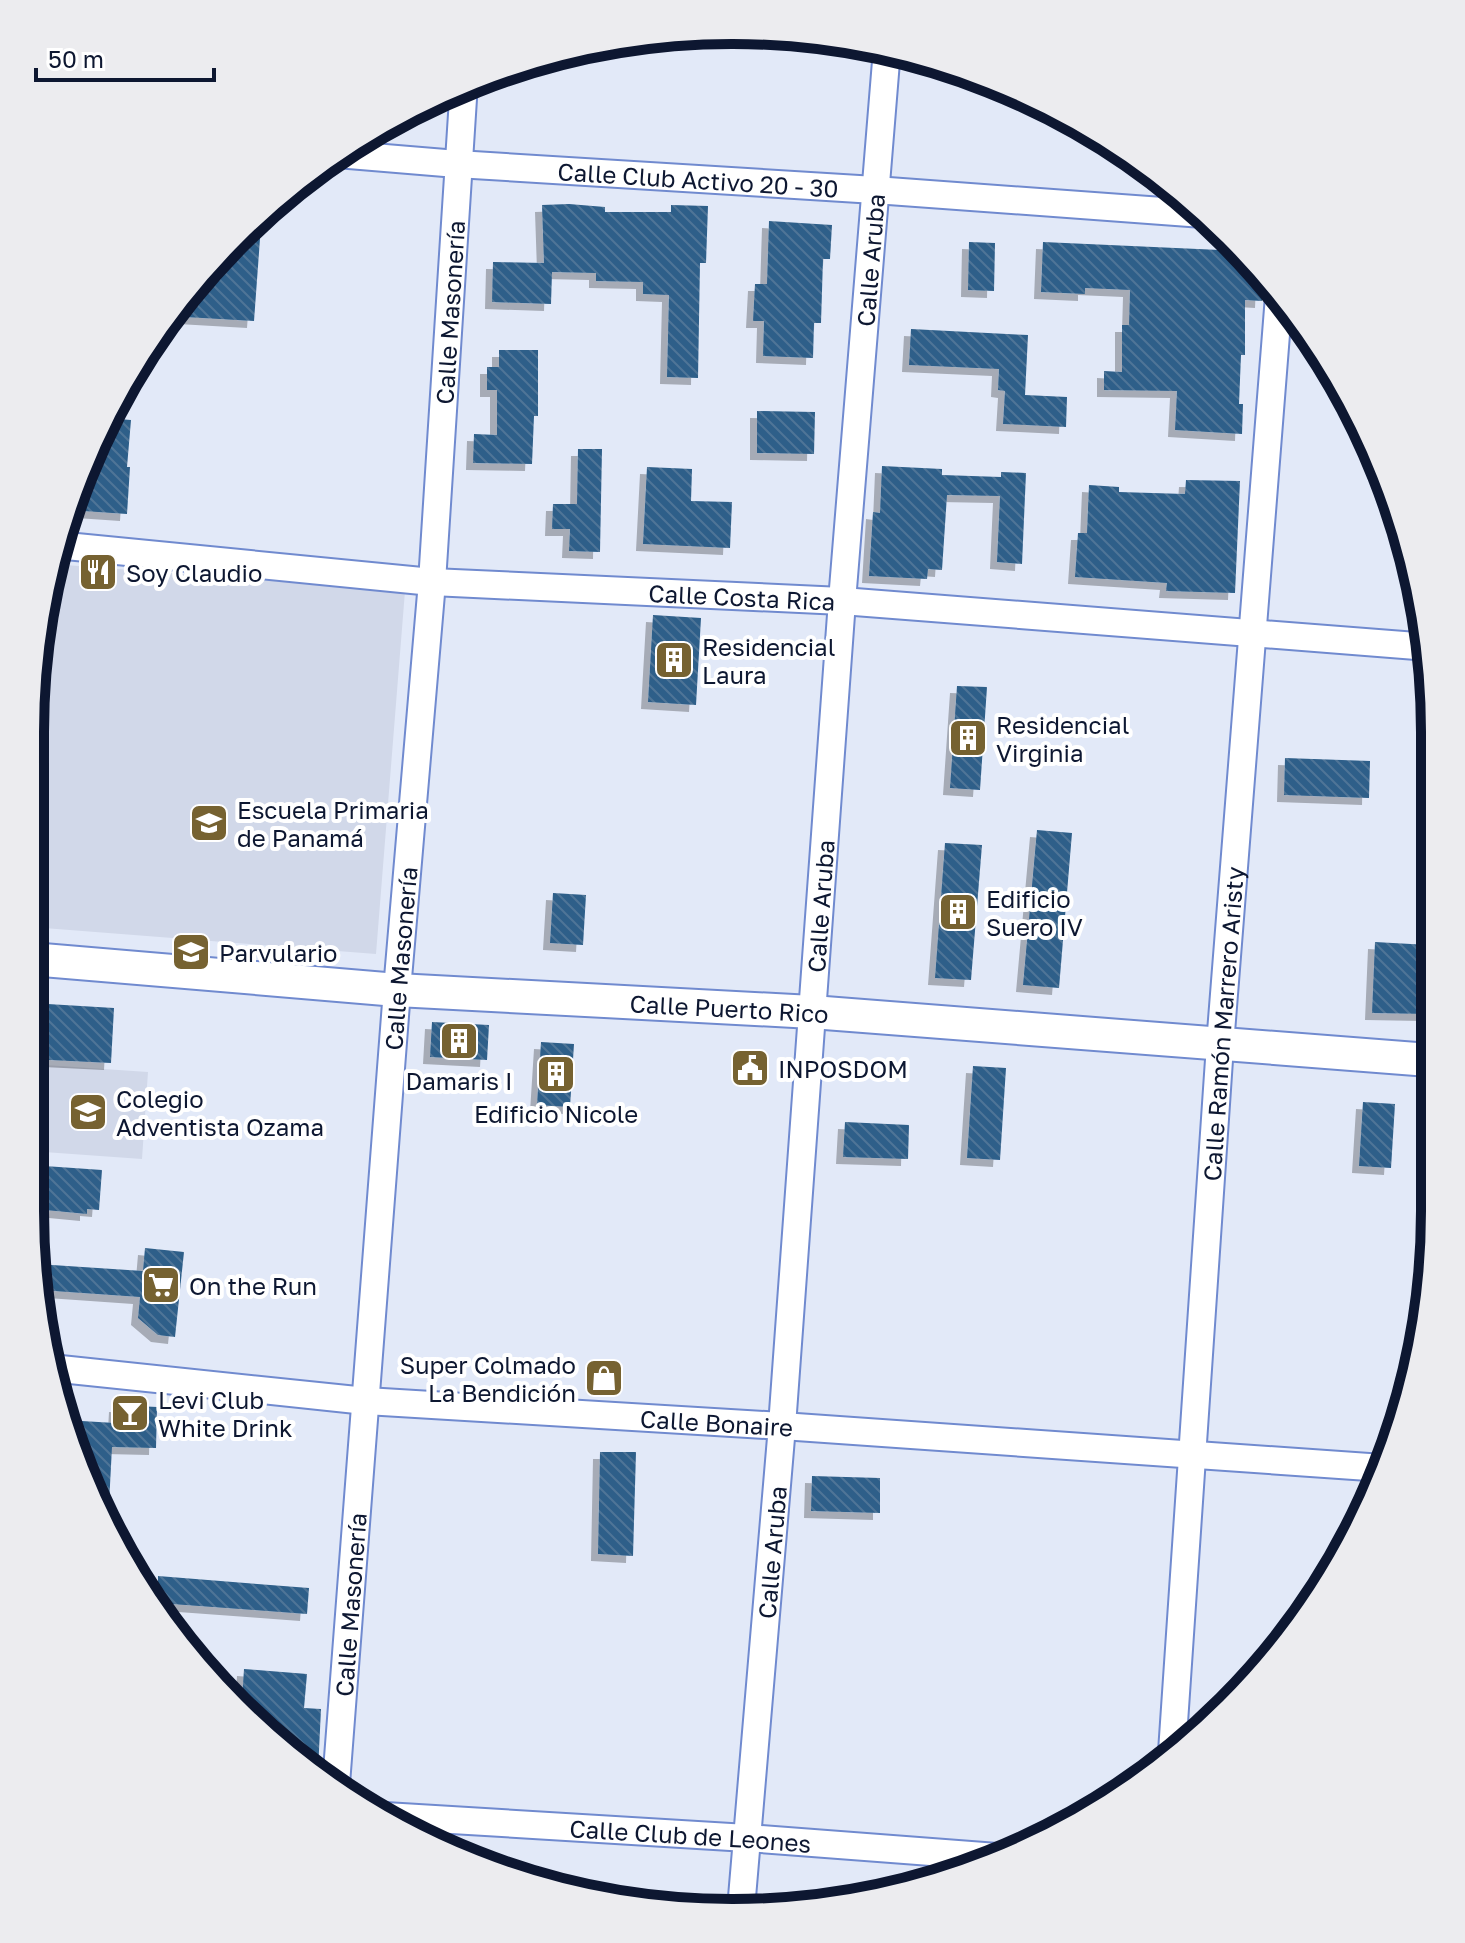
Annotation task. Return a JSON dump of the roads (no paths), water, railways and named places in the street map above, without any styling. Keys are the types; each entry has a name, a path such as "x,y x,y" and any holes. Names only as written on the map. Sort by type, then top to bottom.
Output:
{"street":[{"name":"Calle Aruba","path":"742,1899 782,1426 842,601 886,61"},
{"name":"Calle Masonería","path":"337,1774 397,990 432,582 463,99"},
{"name":"Calle Club Activo 20 - 30","path":"357,156 1183,213"},
{"name":"Calle Ramón Marrero Aristy","path":"1173,1739 1220,1045 1278,312"},
{"name":"Calle Costa Rica","path":"69,546 432,582 842,601 1415,646"},
{"name":"Calle Puerto Rico","path":"44,960 397,990 812,1012 1421,1059"},
{"name":"Calle Bonaire","path":"63,1369 366,1401 1371,1467"},
{"name":"Calle Club de Leones","path":"408,1817 973,1855"}],"place":[{"name":"Soy Claudio","path":"98,572"},
{"name":"Residencial Laura","path":"674,660"},
{"name":"Residencial Virginia","path":"968,738"},
{"name":"Escuela Primaria de Panamá","path":"209,823"},
{"name":"Edificio Suero IV","path":"958,912"},
{"name":"Parvulario","path":"191,952"},
{"name":"Damaris I","path":"459,1041"},
{"name":"INPOSDOM","path":"750,1068"},
{"name":"Edificio Nicole","path":"556,1074"},
{"name":"Colegio Adventista Ozama","path":"88,1112"},
{"name":"On the Run","path":"161,1285"},
{"name":"Super Colmado La Bendición","path":"604,1378"},
{"name":"Levi Club White Drink","path":"130,1413"}]}
